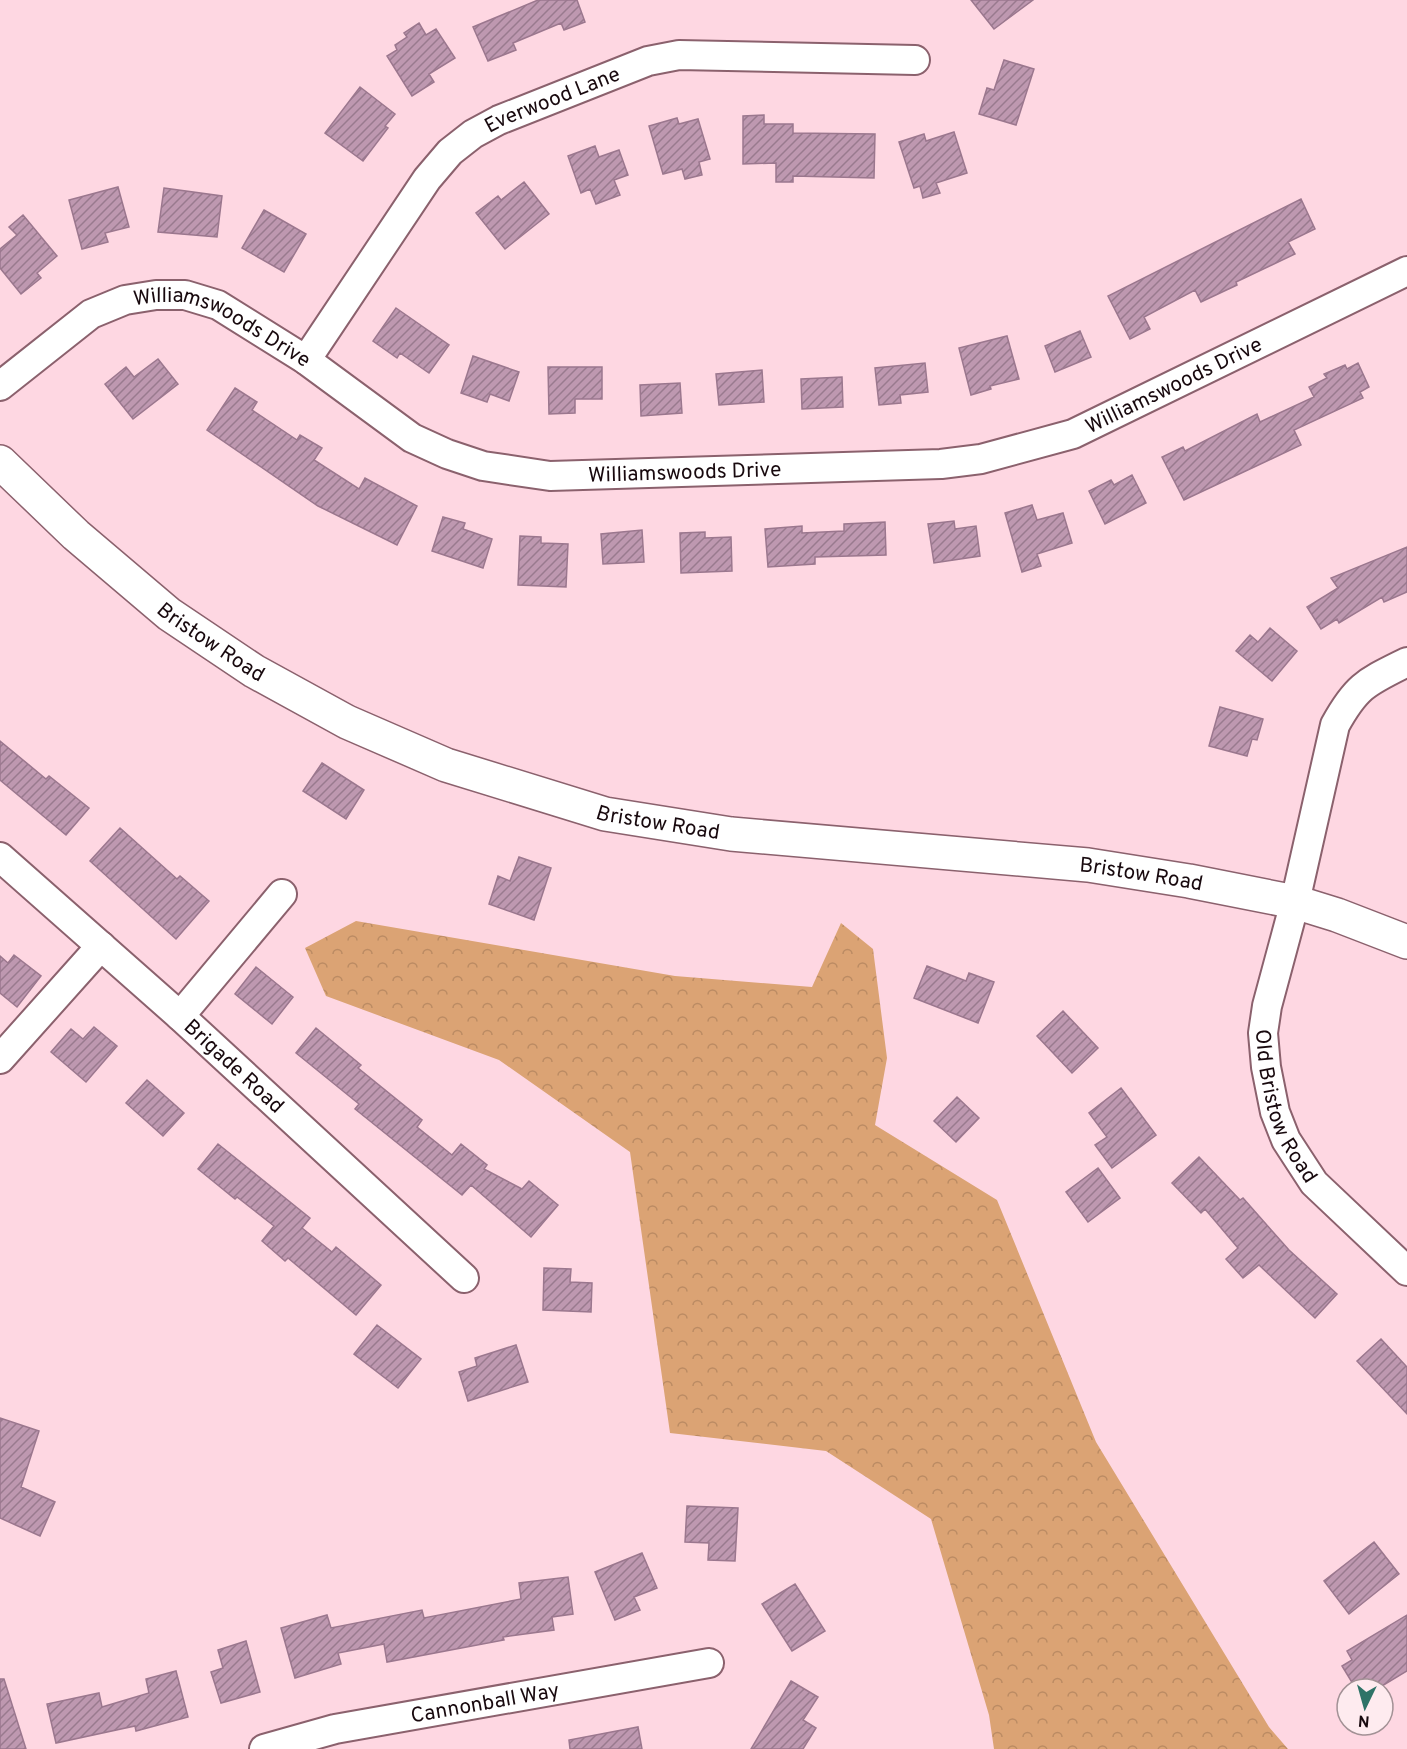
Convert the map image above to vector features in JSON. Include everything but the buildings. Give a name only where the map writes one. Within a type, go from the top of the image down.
[{"type":"main road","name":"Bristow Road","points":[[0,462],[76,535],[169,614],[254,671],[347,722],[446,765],[605,814],[731,834],[1088,865],[1189,881],[1295,902],[1337,915],[1407,942]]},
{"type":"street","name":"Everwood Lane","points":[[306,360],[427,179],[450,152],[473,134],[498,120],[648,61],[678,55],[915,60]]},
{"type":"street","name":"Williamswoods Drive","points":[[0,386],[91,314],[125,300],[156,295],[185,295],[218,305],[306,360],[412,438],[474,463],[550,476],[941,464],[981,459],[1072,434],[1407,271]]},
{"type":"street","name":"Old Bristow Road","points":[[1407,662],[1361,687],[1348,701],[1335,725],[1295,902],[1267,1006],[1263,1033],[1266,1067],[1275,1112],[1286,1140],[1314,1183],[1407,1271]]},
{"type":"street","name":"Brigade Road","points":[[0,856],[180,1016],[464,1278]]},
{"type":"street","points":[[180,1016],[282,894]]},
{"type":"street","points":[[0,1059],[100,946]]},
{"type":"street","name":"Cannonball Way","points":[[264,1749],[335,1729],[709,1663]]},
{"type":"green space","points":[[356,921],[675,976],[812,987],[841,923],[873,949],[887,1058],[875,1125],[997,1200],[1096,1442],[1269,1727],[1288,1749],[994,1749],[989,1715],[931,1519],[826,1451],[670,1433],[630,1152],[499,1060],[326,996],[305,948]]}]
